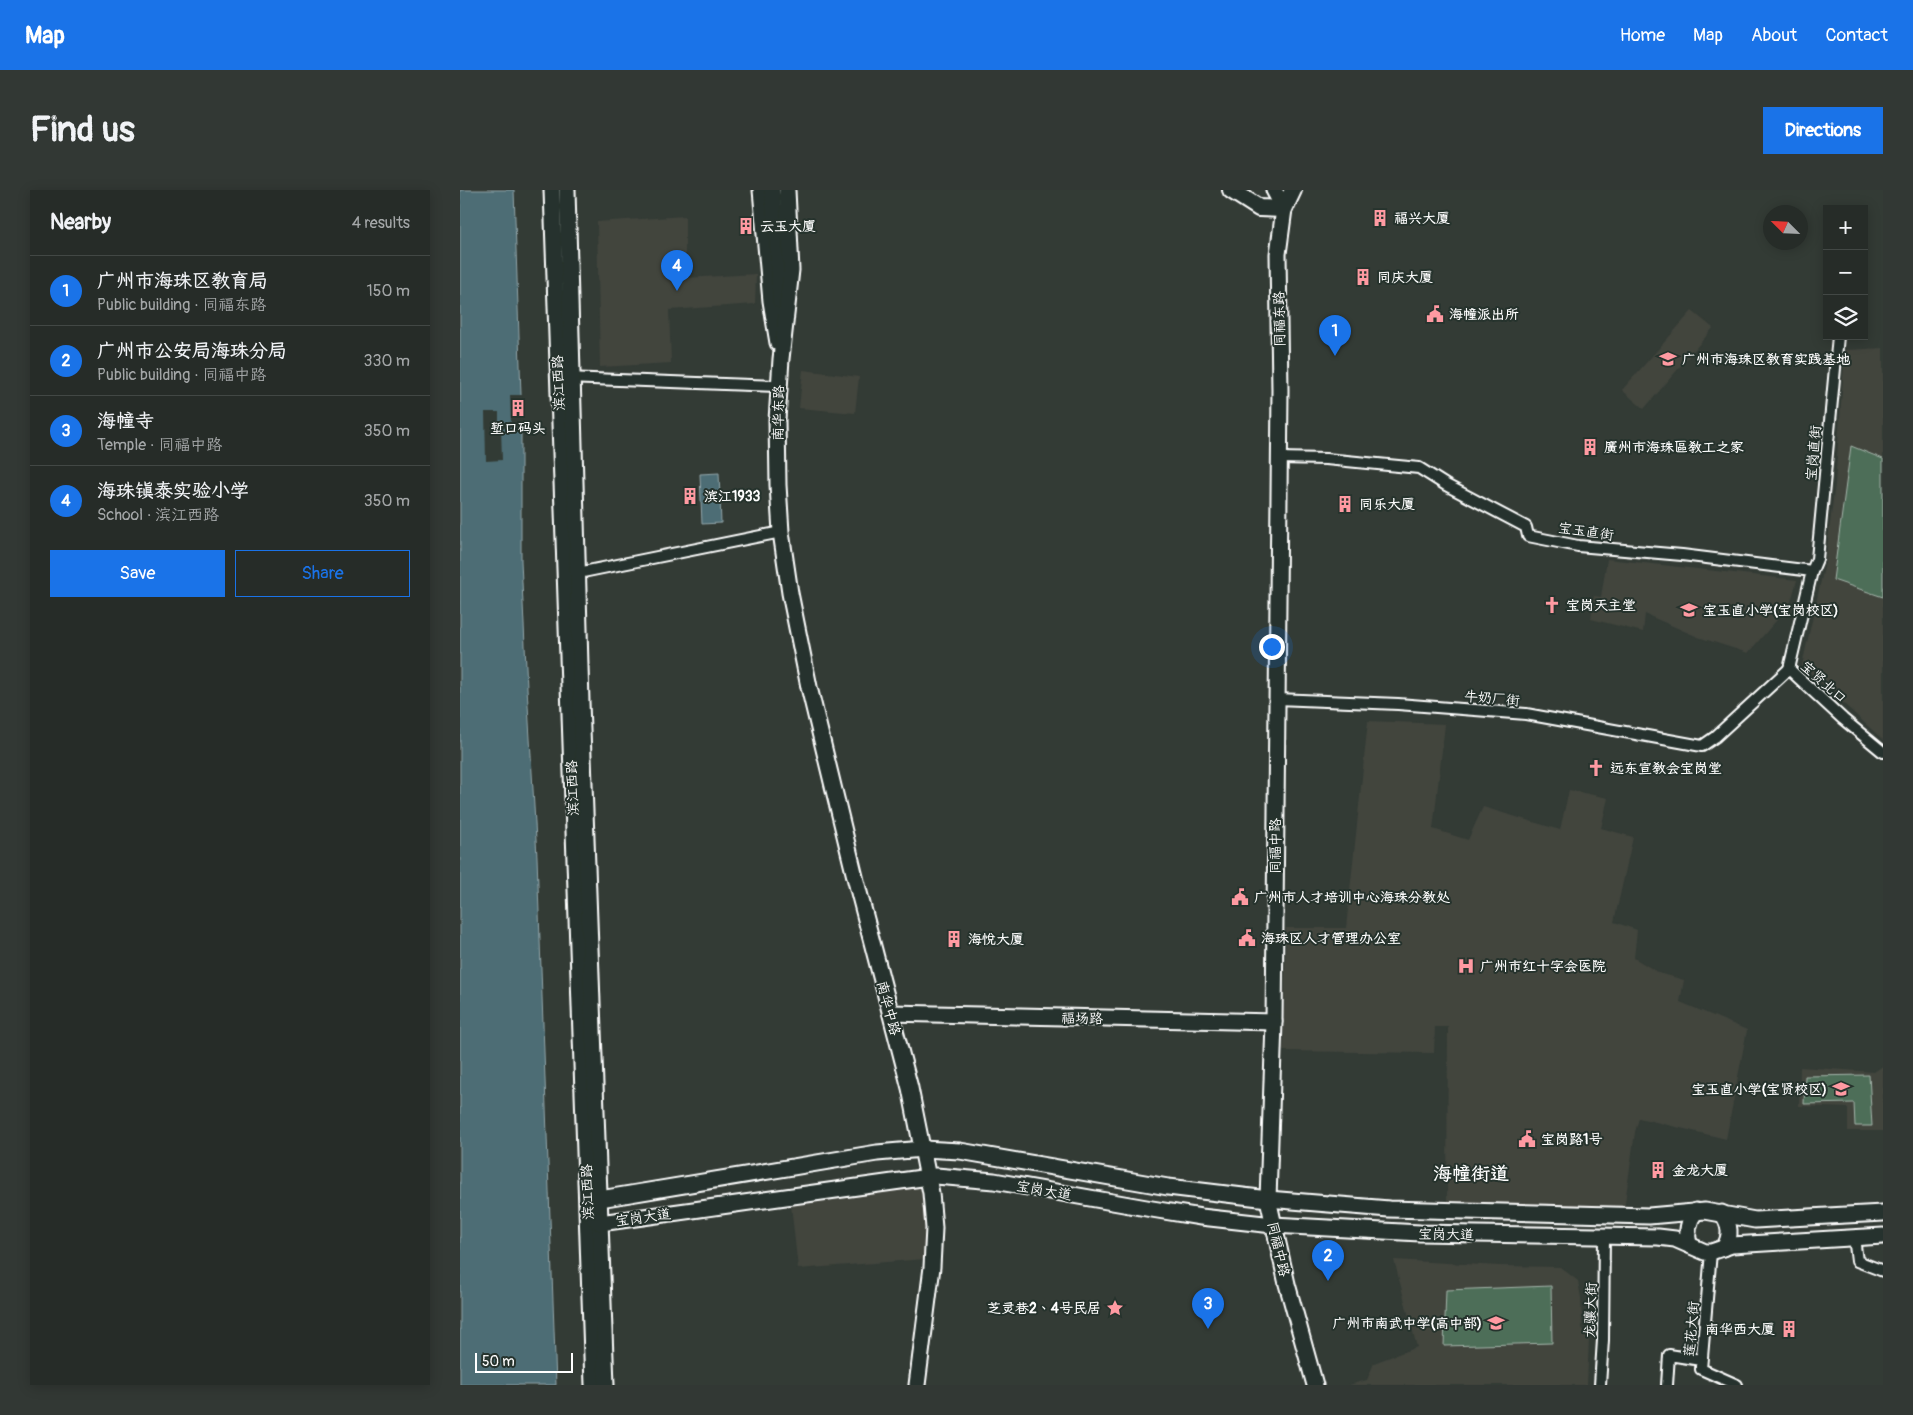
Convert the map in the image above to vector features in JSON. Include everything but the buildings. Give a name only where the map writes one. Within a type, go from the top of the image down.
[{"type":"main road","name":"滨江西路","points":[[552,190],[578,573],[606,1385]]},
{"type":"main road","name":"滨江西路","points":[[567,190],[565,378],[593,1385]]},
{"type":"main road","points":[[761,190],[771,301],[780,360]]},
{"type":"main road","points":[[772,190],[780,284],[780,360]]},
{"type":"main road","name":"南华东路","points":[[787,190],[791,270],[778,386],[778,485],[781,532],[798,636]]},
{"type":"main road","points":[[1231,190],[1260,208],[1284,209]]},
{"type":"main road","points":[[1274,190],[1284,209]]},
{"type":"main road","name":"同福东路","points":[[1279,454],[1278,254],[1284,209],[1293,190]]},
{"type":"main road","name":"同福中路","points":[[1279,454],[1274,1022],[1268,1199],[1315,1385]]},
{"type":"main road","name":"南华中路","points":[[798,636],[828,768],[910,1088],[929,1176],[934,1208],[932,1267],[917,1385]]},
{"type":"main road","name":"福场路","points":[[890,1012],[1274,1022]]},
{"type":"main road","name":"宝岗大道","points":[[1883,1213],[1755,1220],[1741,1219],[1715,1212],[1696,1211],[1664,1216],[1389,1209],[1268,1199],[1150,1184],[960,1151],[923,1148],[877,1153],[600,1199],[588,1213],[600,1223],[929,1176],[994,1181],[1160,1210],[1273,1224],[1420,1233],[1658,1237],[1675,1239],[1705,1252],[1741,1245],[1883,1236]]},
{"type":"main road","points":[[1689,1245],[1688,1227],[1696,1211]]},
{"type":"main road","points":[[1718,1250],[1728,1242],[1730,1230],[1722,1214]]},
{"type":"street","name":"宝岗直街","points":[[1812,571],[1817,559],[1838,340]]},
{"type":"street","points":[[565,378],[778,386]]},
{"type":"street","name":"宝玉直街","points":[[1279,454],[1419,468],[1446,485],[1526,526],[1528,536],[1578,546],[1682,555],[1812,571]]},
{"type":"street","points":[[578,573],[781,532]]},
{"type":"street","points":[[1789,669],[1812,571]]},
{"type":"street","name":"宝贤北口","points":[[1702,746],[1715,737],[1789,669],[1883,752]]},
{"type":"street","name":"牛奶厂街","points":[[1277,699],[1398,704],[1526,714],[1702,746]]},
{"type":"street","name":"龙骧大街","points":[[1600,1385],[1603,1340],[1604,1236]]},
{"type":"street","points":[[1854,1237],[1856,1261],[1883,1271]]},
{"type":"street","name":"莲花大街","points":[[1718,1250],[1701,1369],[1737,1385]]},
{"type":"street","points":[[1667,1385],[1668,1355],[1702,1360]]},
{"type":"shaded area","points":[[685,216],[685,278],[756,274],[755,304],[669,310],[671,363],[600,367],[597,222]]},
{"type":"shaded area","name":"广州市海珠区教育实践基地","points":[[1692,311],[1713,328],[1644,409],[1622,390]]},
{"type":"shaded area","points":[[1883,348],[1883,740],[1802,665],[1825,563],[1835,484],[1845,350]]},
{"type":"shaded area","points":[[803,370],[859,377],[855,413],[799,408]]},
{"type":"shaded area","name":"宝玉直小学(宝岗校区)","points":[[1607,559],[1797,580],[1790,605],[1748,653],[1698,637],[1645,614],[1643,632],[1591,619],[1594,596],[1601,597]]},
{"type":"shaded area","name":"广州市红十字会医院","points":[[1368,721],[1445,724],[1433,829],[1468,840],[1483,807],[1560,830],[1569,790],[1608,798],[1601,828],[1633,837],[1614,922],[1637,930],[1634,958],[1659,973],[1684,980],[1680,1002],[1747,1030],[1726,1139],[1639,1118],[1635,1132],[1624,1210],[1447,1201],[1448,1027],[1435,1027],[1434,1053],[1283,1051],[1286,928],[1346,928]]},
{"type":"shaded area","name":"宝玉直小学(宝贤校区)","points":[[1883,1066],[1883,1131],[1848,1131],[1848,1108],[1799,1106],[1800,1067],[1874,1072]]},
{"type":"shaded area","points":[[924,1184],[928,1232],[925,1259],[798,1269],[791,1205]]},
{"type":"shaded area","name":"广州市南武中学(高中部)","points":[[1394,1260],[1499,1266],[1560,1267],[1578,1281],[1581,1298],[1582,1328],[1589,1339],[1587,1385],[1349,1385],[1367,1380],[1374,1363],[1417,1347]]},
{"type":"green space","points":[[1851,446],[1883,459],[1883,597],[1833,580]]},
{"type":"green space","points":[[1869,1075],[1872,1126],[1855,1126],[1854,1103],[1804,1104],[1805,1076]]},
{"type":"green space","points":[[1551,1286],[1552,1343],[1444,1346],[1446,1290]]},
{"type":"water","points":[[460,190],[514,190],[521,395],[521,561],[537,857],[556,1385],[460,1385]]},
{"type":"water","points":[[719,473],[721,523],[702,524],[700,474]]},
{"type":"pier","points":[[510,395],[523,395],[523,427],[501,428],[502,460],[486,461],[485,412],[499,412],[499,422],[511,422]]},
{"type":"place","name":"福兴大厦","points":[[1380,218]]},
{"type":"place","name":"云玉大廈","points":[[746,226]]},
{"type":"place","name":"同庆大厦","points":[[1363,277]]},
{"type":"place","name":"海珠镇泰实验小学","points":[[677,291]]},
{"type":"place","name":"海幢派出所","points":[[1435,314]]},
{"type":"place","name":"广州市海珠区教育局","points":[[1335,356]]},
{"type":"place","name":"广州市海珠区教育实践基地","points":[[1668,359]]},
{"type":"place","name":"堑口码头","points":[[518,408]]},
{"type":"place","name":"廣州市海珠區教工之家","points":[[1590,447]]},
{"type":"place","name":"滨江1933","points":[[690,496]]},
{"type":"place","name":"同乐大厦","points":[[1345,504]]},
{"type":"place","name":"宝岗天主堂","points":[[1552,605]]},
{"type":"place","name":"宝玉直小学(宝岗校区)","points":[[1689,610]]},
{"type":"place","name":"远东宣教会宝岗堂","points":[[1596,768]]},
{"type":"place","name":"广州市人才培训中心海珠分教处","points":[[1240,897]]},
{"type":"place","name":"海珠区人才管理办公室","points":[[1247,938]]},
{"type":"place","name":"海悦大厦","points":[[954,939]]},
{"type":"place","name":"广州市红十字会医院","points":[[1466,966]]},
{"type":"place","name":"宝玉直小学(宝贤校区)","points":[[1841,1089]]},
{"type":"place","name":"宝岗路1号","points":[[1527,1139]]},
{"type":"place","name":"金龙大厦","points":[[1658,1170]]},
{"type":"place","name":"广州市公安局海珠分局","points":[[1328,1281]]},
{"type":"place","name":"芝灵巷2、4号民居","points":[[1115,1308]]},
{"type":"place","name":"广州市南武中学(高中部)","points":[[1496,1323]]},
{"type":"place","name":"海幢寺","points":[[1208,1329]]},
{"type":"place","name":"南华西大厦","points":[[1789,1329]]},
{"type":"district","name":"海幢街道","points":[[1471,1173]]}]
